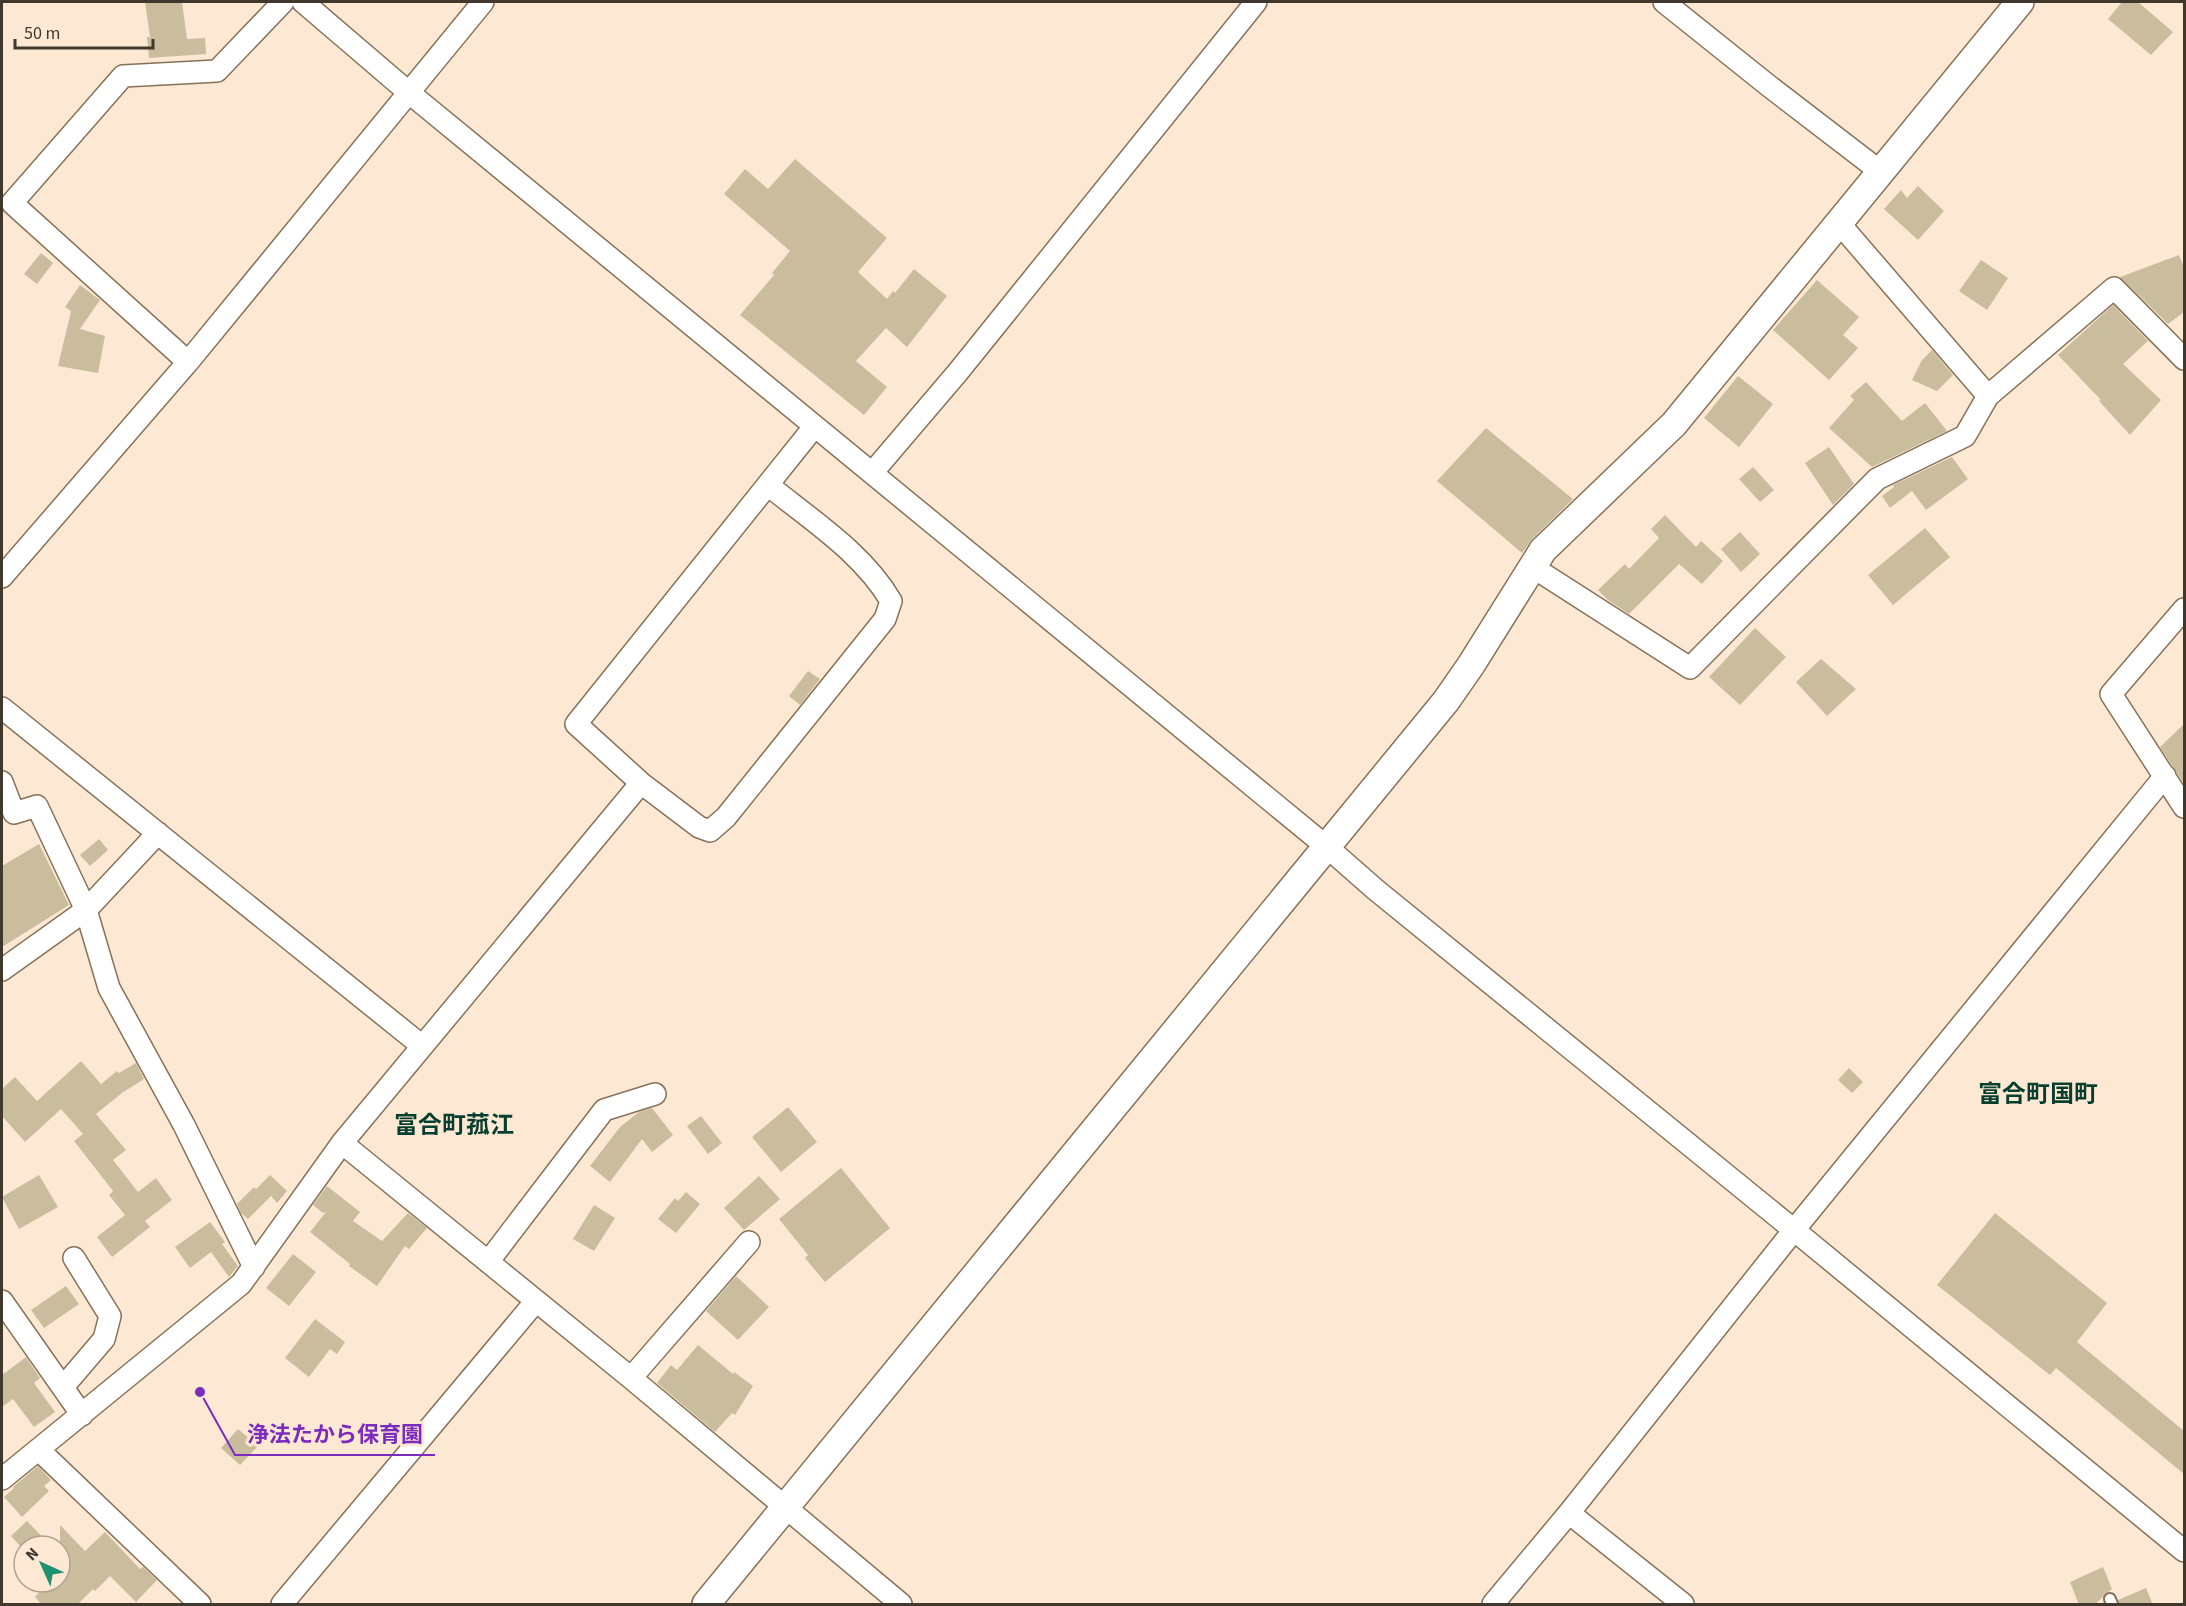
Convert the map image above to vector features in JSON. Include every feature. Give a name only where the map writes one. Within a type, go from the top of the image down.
[{"type":"street","points":[[188,362],[12,203],[123,76],[217,71],[283,2]]},
{"type":"street","points":[[303,2],[407,91],[613,258],[814,427],[2184,1551]]},
{"type":"street","points":[[2,577],[188,362],[407,91],[483,2]]},
{"type":"street","points":[[872,473],[958,372],[1257,2]]},
{"type":"street","points":[[1664,2],[1768,86],[1881,172]]},
{"type":"street","points":[[706,1605],[1446,701],[1543,550],[1674,423],[2020,2]]},
{"type":"street","points":[[1839,223],[1988,396]]},
{"type":"street","points":[[1531,566],[1690,668],[1877,479],[1965,436],[1988,396],[2114,288],[2184,359]]},
{"type":"street","points":[[768,485],[852,554],[880,582],[891,601],[885,620],[718,826],[710,831],[699,827],[641,783],[576,724],[814,427]]},
{"type":"street","points":[[2184,609],[2111,694],[2184,807]]},
{"type":"street","points":[[2,708],[421,1045]]},
{"type":"street","points":[[1493,1605],[1794,1230],[2165,776]]},
{"type":"street","points":[[2,782],[14,813],[37,806],[86,910],[109,988],[184,1125],[254,1267]]},
{"type":"street","points":[[2,1479],[241,1284],[342,1143],[421,1045],[641,783]]},
{"type":"street","points":[[2,970],[86,910],[158,833]]},
{"type":"street","points":[[488,1262],[604,1110],[655,1094]]},
{"type":"street","points":[[342,1143],[631,1378],[901,1605]]},
{"type":"street","points":[[631,1378],[749,1242]]},
{"type":"street","points":[[63,1387],[104,1339],[110,1316],[74,1258]]},
{"type":"street","points":[[2,1301],[82,1415]]},
{"type":"street","points":[[282,1605],[536,1301]]},
{"type":"street","points":[[39,1450],[200,1605]]},
{"type":"street","points":[[1569,1513],[1683,1605]]},
{"type":"building","points":[[145,2],[182,2],[187,39],[205,38],[206,54],[149,58],[147,37],[150,37]]},
{"type":"building","points":[[2122,2],[2138,2],[2173,32],[2151,55],[2108,19]]},
{"type":"building","points":[[795,159],[887,238],[858,272],[887,299],[893,291],[895,293],[914,269],[947,296],[907,347],[886,328],[856,361],[887,387],[864,415],[740,315],[774,275],[772,273],[790,251],[724,194],[745,169],[768,189]]},
{"type":"building","points":[[1918,186],[1944,211],[1918,240],[1884,209],[1901,190],[1907,198]]},
{"type":"building","points":[[41,253],[53,263],[37,284],[24,274]]},
{"type":"building","points":[[2179,255],[2184,267],[2184,312],[2168,324],[2120,277]]},
{"type":"building","points":[[1981,260],[2008,278],[1987,310],[1959,291]]},
{"type":"building","points":[[1817,280],[1859,317],[1843,335],[1858,348],[1829,380],[1773,330]]},
{"type":"building","points":[[80,285],[100,300],[80,329],[105,336],[98,373],[58,366],[71,311],[65,307]]},
{"type":"building","points":[[2113,305],[2148,341],[2123,364],[2161,400],[2130,435],[2099,401],[2101,400],[2058,355]]},
{"type":"building","points":[[1932,350],[1953,375],[1937,391],[1912,380],[1922,360]]},
{"type":"building","points":[[1738,376],[1773,404],[1739,447],[1704,418]]},
{"type":"building","points":[[1866,382],[1902,421],[1925,403],[1947,431],[1872,467],[1829,428],[1854,400],[1850,396]]},
{"type":"building","points":[[1486,428],[1573,499],[1532,539],[1522,553],[1437,481]]},
{"type":"building","points":[[1829,447],[1854,484],[1833,505],[1805,463]]},
{"type":"building","points":[[1952,457],[1968,479],[1926,510],[1912,491],[1890,508],[1882,496],[1894,487],[1893,485]]},
{"type":"building","points":[[1753,467],[1774,490],[1760,502],[1739,479]]},
{"type":"building","points":[[1665,515],[1696,547],[1701,541],[1723,561],[1702,584],[1679,564],[1629,614],[1598,590],[1625,564],[1629,569],[1659,538],[1651,529]]},
{"type":"building","points":[[1925,528],[1950,557],[1893,605],[1868,575]]},
{"type":"building","points":[[1740,532],[1760,554],[1741,572],[1721,549]]},
{"type":"building","points":[[1755,628],[1786,657],[1740,705],[1709,677]]},
{"type":"building","points":[[1821,659],[1856,689],[1827,716],[1796,682]]},
{"type":"building","points":[[808,671],[820,679],[800,705],[789,696]]},
{"type":"building","points":[[2184,724],[2184,784],[2160,747]]},
{"type":"building","points":[[99,839],[108,850],[90,866],[80,855]]},
{"type":"building","points":[[39,844],[69,905],[2,947],[2,866]]},
{"type":"building","points":[[81,1061],[101,1084],[117,1071],[119,1073],[136,1063],[144,1079],[96,1114],[126,1150],[113,1160],[138,1192],[156,1178],[172,1200],[145,1221],[150,1227],[112,1257],[97,1237],[125,1215],[109,1195],[113,1191],[74,1141],[83,1134],[61,1109],[25,1142],[2,1116],[2,1089],[15,1077],[37,1101]]},
{"type":"building","points":[[1849,1068],[1863,1082],[1852,1093],[1838,1080]]},
{"type":"building","points":[[788,1107],[817,1142],[781,1172],[752,1137]]},
{"type":"building","points":[[652,1108],[673,1135],[652,1152],[642,1139],[610,1182],[590,1166],[620,1127],[639,1112]]},
{"type":"building","points":[[701,1116],[722,1143],[708,1154],[687,1126]]},
{"type":"building","points":[[841,1168],[890,1228],[825,1282],[805,1258],[808,1255],[779,1219]]},
{"type":"building","points":[[39,1175],[58,1207],[19,1229],[2,1197]]},
{"type":"building","points":[[270,1175],[287,1191],[277,1203],[271,1196],[248,1219],[241,1213],[237,1204]]},
{"type":"building","points":[[759,1176],[780,1199],[744,1230],[724,1208]]},
{"type":"building","points":[[327,1186],[360,1212],[353,1221],[382,1241],[408,1213],[427,1228],[409,1249],[405,1246],[377,1286],[349,1266],[350,1264],[310,1232],[326,1212],[323,1213],[313,1205]]},
{"type":"building","points":[[686,1192],[700,1204],[676,1233],[658,1219],[675,1198],[678,1201]]},
{"type":"building","points":[[594,1205],[615,1218],[594,1251],[573,1239]]},
{"type":"building","points":[[1995,1213],[2107,1303],[2077,1342],[2184,1431],[2184,1474],[2056,1368],[2050,1375],[1937,1285]]},
{"type":"building","points":[[210,1222],[225,1242],[222,1244],[238,1266],[229,1277],[211,1252],[190,1268],[175,1247]]},
{"type":"building","points":[[293,1254],[316,1272],[289,1306],[266,1288]]},
{"type":"building","points":[[736,1276],[769,1307],[738,1340],[706,1311]]},
{"type":"building","points":[[66,1286],[79,1304],[44,1328],[31,1310]]},
{"type":"building","points":[[315,1319],[345,1342],[337,1354],[330,1349],[309,1377],[285,1358]]},
{"type":"building","points":[[698,1345],[733,1374],[734,1372],[753,1386],[735,1415],[732,1413],[715,1432],[657,1383],[671,1365],[677,1370]]},
{"type":"building","points":[[26,1357],[40,1378],[34,1383],[55,1412],[34,1427],[13,1399],[2,1407],[2,1375]]},
{"type":"building","points":[[238,1429],[258,1446],[240,1465],[221,1448]]},
{"type":"building","points":[[38,1466],[51,1480],[44,1486],[49,1491],[22,1517],[4,1497]]},
{"type":"building","points":[[27,1521],[39,1534],[13,1534]]},
{"type":"building","points":[[60,1525],[69,1534],[60,1534]]},
{"type":"building","points":[[105,1532],[140,1569],[143,1567],[157,1580],[136,1602],[110,1576],[77,1605],[42,1605],[35,1597],[38,1594],[72,1594],[72,1537],[85,1551]]},
{"type":"building","points":[[2103,1567],[2112,1589],[2094,1605],[2079,1605],[2070,1582]]},
{"type":"building","points":[[2146,1588],[2153,1605],[2119,1605],[2118,1600]]},
{"type":"place","name":"浄法たから保育園","points":[[200,1392]]},
{"type":"district","name":"富合町国町","points":[[2038,1094]]},
{"type":"district","name":"富合町菰江","points":[[454,1125]]}]
